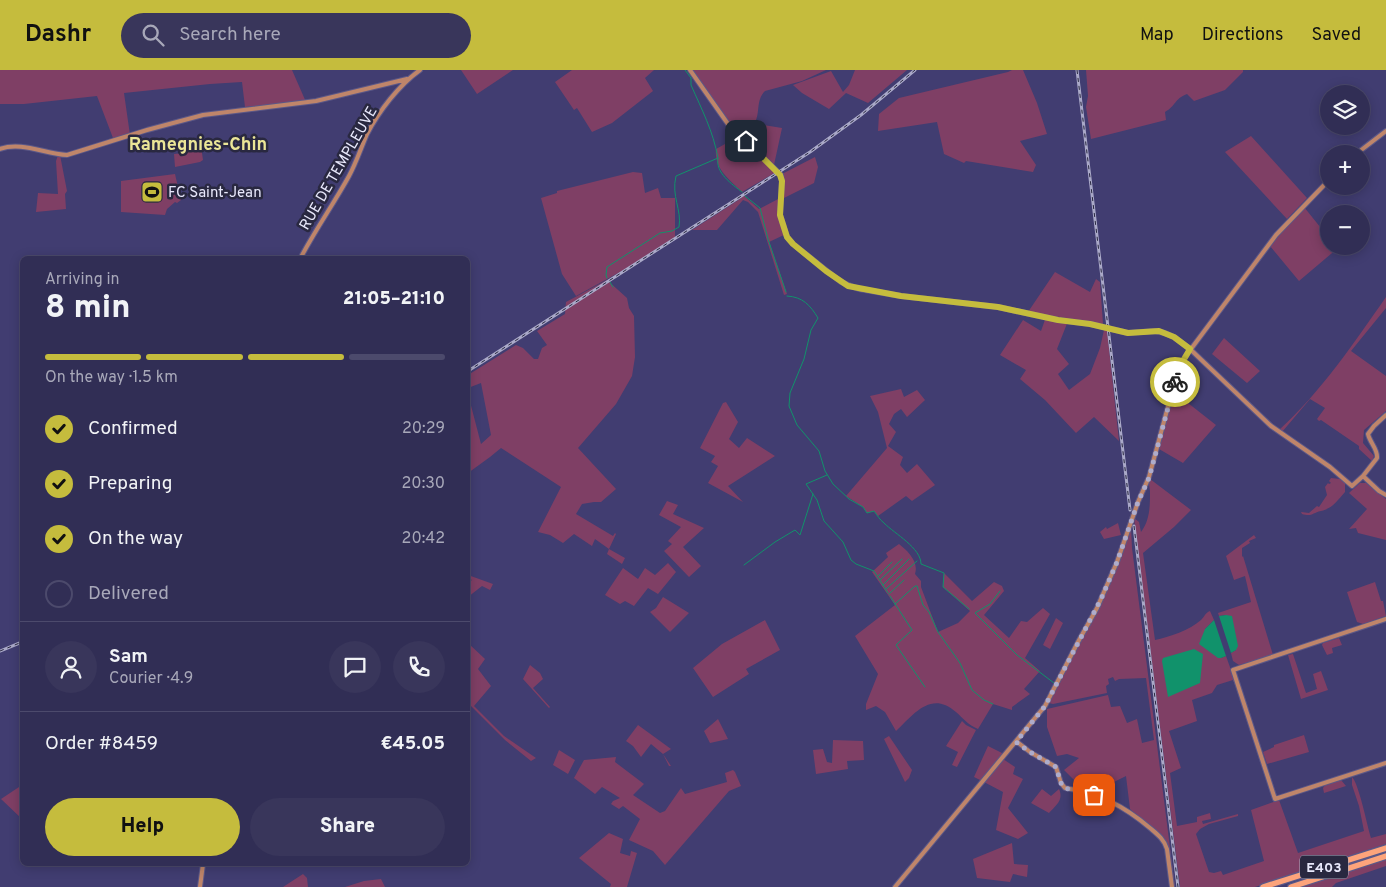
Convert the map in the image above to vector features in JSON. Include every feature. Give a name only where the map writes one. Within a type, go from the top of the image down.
[{"type":"highway","name":"E403","points":[[1263,887],[1386,848]]},
{"type":"highway","name":"E403","points":[[1291,887],[1386,856]]},
{"type":"street","name":"RUE DE TEMPLEUVE","points":[[302,256],[319,223],[350,175],[370,128],[407,79],[420,70]]},
{"type":"street","points":[[690,70],[728,124],[780,175],[782,181],[780,215],[788,239],[826,271],[848,286],[901,296],[998,307],[1128,333],[1159,331],[1174,337],[1190,349],[1271,426],[1330,467],[1352,486],[1375,463],[1378,455],[1369,438],[1370,430],[1386,415]]},
{"type":"street","points":[[0,149],[9,146],[19,146],[67,156],[203,114],[316,100],[407,79]]},
{"type":"street","points":[[1368,145],[1386,131]]},
{"type":"street","points":[[894,887],[1045,706],[1097,608],[1113,570],[1149,478],[1176,376],[1190,349],[1276,235],[1320,189]]},
{"type":"street","points":[[1363,476],[1386,495]]},
{"type":"street","points":[[1386,619],[1233,670],[1275,799],[1386,763]]},
{"type":"street","points":[[1016,742],[1056,767],[1061,783],[1065,788],[1115,802],[1130,811],[1163,839],[1167,849],[1172,887]]},
{"type":"street","points":[[200,887],[203,866]]},
{"type":"shaded area","points":[[0,70],[292,70],[306,102],[245,107],[242,82],[124,93],[130,135],[113,138],[97,96],[24,104],[0,104]]},
{"type":"shaded area","points":[[461,70],[513,70],[477,94]]},
{"type":"shaded area","points":[[572,70],[654,70],[645,78],[653,91],[612,123],[592,132],[577,108],[574,110],[555,82]]},
{"type":"shaded area","points":[[692,70],[826,70],[802,81],[765,91],[759,102],[757,118],[754,124],[743,132],[732,125]]},
{"type":"shaded area","points":[[855,70],[907,70],[868,103],[846,93],[829,109],[802,93],[793,85],[831,71],[843,92],[849,85]]},
{"type":"shaded area","points":[[1012,70],[1023,70],[1037,103],[1047,134],[1020,141],[1036,165],[1033,172],[966,161],[964,163],[944,154],[937,122],[878,131],[879,114],[899,98]]},
{"type":"shaded area","points":[[1086,70],[1243,70],[1243,72],[1225,90],[1194,101],[1187,94],[1183,96],[1165,112],[1166,120],[1091,139],[1086,107],[1088,96]]},
{"type":"shaded area","points":[[757,124],[782,128],[774,165],[743,133],[749,135]]},
{"type":"shaded area","points":[[1251,136],[1307,198],[1287,219],[1225,152]]},
{"type":"shaded area","points":[[746,141],[778,171],[742,192],[723,173],[717,162],[716,149],[725,144],[736,151]]},
{"type":"shaded area","points":[[201,146],[203,160],[175,167],[174,154],[185,153]]},
{"type":"shaded area","points":[[58,155],[60,155],[67,191],[65,194],[66,209],[36,212],[38,193],[58,194],[56,161]]},
{"type":"shaded area","points":[[815,157],[818,167],[814,183],[780,200],[786,234],[769,242],[787,294],[784,295],[758,212],[748,202],[743,200],[717,230],[692,230],[740,199],[743,195],[759,209],[780,198],[782,174]]},
{"type":"shaded area","points":[[633,172],[642,173],[645,193],[658,188],[661,198],[675,198],[675,237],[631,266],[576,296],[562,274],[541,198],[557,193],[557,191]]},
{"type":"shaded area","points":[[175,174],[181,200],[177,203],[175,202],[167,209],[165,215],[121,212],[121,181]]},
{"type":"shaded area","points":[[1304,207],[1320,227],[1320,255],[1330,255],[1299,281],[1270,246]]},
{"type":"shaded area","points":[[1055,272],[1090,292],[1096,279],[1100,282],[1103,324],[1028,312]]},
{"type":"shaded area","points":[[607,280],[627,298],[629,308],[634,316],[635,357],[632,376],[616,404],[578,448],[616,489],[601,502],[582,504],[576,514],[613,536],[616,534],[609,549],[595,539],[592,546],[574,534],[563,543],[550,535],[538,532],[561,487],[501,448],[470,472],[470,402],[481,444],[491,435],[481,383],[470,387],[470,374],[516,345],[523,348],[534,359],[538,359],[542,348],[547,345],[537,331],[565,314],[566,302]]},
{"type":"shaded area","points":[[1386,297],[1386,308],[1351,351],[1386,376],[1386,411],[1364,430],[1363,443],[1374,456],[1372,461],[1359,449],[1359,446],[1317,419],[1325,408],[1310,399],[1282,432],[1279,430],[1323,383]]},
{"type":"shaded area","points":[[1046,317],[1068,321],[1057,349],[1069,364],[1058,374],[1069,390],[1090,374],[1100,348],[1104,330],[1107,330],[1119,441],[1094,417],[1076,433],[1045,400],[1020,379],[1026,370],[1000,355],[1023,320],[1041,331]]},
{"type":"shaded area","points":[[1224,338],[1260,371],[1247,383],[1212,354]]},
{"type":"shaded area","points":[[901,389],[904,397],[917,390],[925,400],[907,417],[901,409],[894,414],[889,424],[896,432],[888,446],[903,457],[900,465],[907,473],[917,464],[935,485],[912,501],[906,496],[878,516],[874,511],[867,513],[863,507],[846,496],[887,448],[878,412],[870,396]]},
{"type":"shaded area","points":[[1174,392],[1216,425],[1183,463],[1159,449]]},
{"type":"shaded area","points":[[726,402],[738,422],[729,439],[739,448],[747,438],[775,456],[728,486],[743,502],[708,483],[718,466],[711,462],[715,456],[700,448],[723,403]]},
{"type":"shaded area","points":[[1331,478],[1340,479],[1345,483],[1345,492],[1329,508],[1310,515],[1302,514],[1301,512],[1309,513],[1317,506],[1319,507],[1327,495],[1325,487],[1328,483],[1331,483],[1329,481]]},
{"type":"shaded area","points":[[1150,479],[1191,510],[1143,553],[1155,640],[1191,627],[1210,611],[1214,620],[1205,629],[1221,658],[1226,656],[1242,701],[1233,680],[1217,685],[1212,693],[1192,700],[1197,721],[1169,731],[1181,768],[1170,773],[1177,826],[1197,822],[1197,817],[1210,813],[1211,819],[1202,821],[1203,824],[1238,814],[1238,816],[1209,824],[1200,829],[1196,834],[1209,872],[1221,871],[1223,875],[1264,861],[1251,810],[1279,800],[1298,853],[1364,831],[1352,785],[1352,777],[1360,796],[1371,838],[1386,834],[1386,844],[1255,887],[1180,887],[1134,518],[1139,522],[1141,532],[1149,513]]},
{"type":"shaded area","points":[[1360,483],[1366,483],[1386,499],[1386,540],[1358,533],[1356,528],[1349,529],[1367,509],[1349,493]]},
{"type":"shaded area","points":[[667,501],[678,505],[673,514],[704,528],[683,547],[701,566],[689,577],[664,551],[672,544],[668,541],[681,527],[659,515]]},
{"type":"shaded area","points":[[1118,523],[1121,535],[1104,539],[1100,532],[1106,527],[1107,529]]},
{"type":"shaded area","points":[[1131,527],[1132,548],[1175,887],[1172,887],[1166,841],[1130,809],[1126,776],[1114,782],[1107,774],[1102,778],[1107,785],[1094,793],[1083,789],[1064,770],[1079,758],[1067,754],[1057,756],[1047,727],[1047,709],[1108,695],[1111,707],[1120,706],[1127,723],[1137,719],[1142,743],[1154,740],[1146,678],[1119,679],[1115,681],[1113,677],[1108,679],[1107,693],[1053,704],[1049,703],[1084,633]]},
{"type":"shaded area","points":[[1254,535],[1256,538],[1249,541],[1250,543],[1242,548],[1242,557],[1273,655],[1239,665],[1233,661],[1231,653],[1236,650],[1226,615],[1219,616],[1218,613],[1251,602],[1245,576],[1234,580],[1226,556]]},
{"type":"shaded area","points":[[899,544],[909,553],[914,561],[915,574],[921,581],[921,587],[938,632],[958,623],[970,611],[943,587],[944,573],[972,601],[994,582],[1002,586],[1004,591],[984,615],[1009,638],[1021,621],[1027,622],[1043,608],[1050,614],[1025,658],[1040,671],[1024,689],[1030,694],[1012,707],[1012,710],[993,704],[978,729],[947,706],[939,703],[923,707],[896,731],[885,712],[876,706],[866,710],[866,704],[878,674],[855,636],[895,605],[872,572],[888,557],[886,553]]},
{"type":"shaded area","points":[[609,549],[625,558],[622,564],[607,554]]},
{"type":"shaded area","points":[[668,563],[676,572],[658,594],[648,588],[634,606],[625,601],[620,604],[605,595],[623,568],[638,579],[645,568],[655,575]]},
{"type":"shaded area","points":[[470,576],[493,584],[490,590],[482,586],[470,595],[470,582],[472,580]]},
{"type":"shaded area","points":[[1375,582],[1381,601],[1383,601],[1386,616],[1363,624],[1357,622],[1347,592]]},
{"type":"shaded area","points":[[663,597],[689,613],[670,632],[650,612],[656,608]]},
{"type":"shaded area","points":[[1219,616],[1232,616],[1238,646],[1231,653]]},
{"type":"shaded area","points":[[1056,618],[1063,623],[1050,649],[1043,645]]},
{"type":"shaded area","points":[[765,620],[780,650],[746,669],[749,674],[713,697],[693,668],[722,644]]},
{"type":"shaded area","points":[[1214,620],[1226,656],[1221,658],[1218,658],[1199,644],[1205,629]]},
{"type":"shaded area","points":[[1339,638],[1342,645],[1332,648],[1333,653],[1327,655],[1322,645],[1323,643]]},
{"type":"shaded area","points":[[470,645],[485,659],[478,669],[491,686],[474,706],[504,736],[536,758],[531,761],[505,740],[470,705]]},
{"type":"shaded area","points":[[1194,649],[1203,654],[1200,683],[1168,697],[1163,658]]},
{"type":"shaded area","points":[[1293,654],[1306,693],[1317,689],[1313,674],[1321,671],[1328,690],[1301,699],[1288,655]]},
{"type":"shaded area","points":[[530,665],[540,673],[543,679],[533,688],[549,708],[523,679]]},
{"type":"shaded area","points":[[718,719],[728,739],[710,743],[704,731]]},
{"type":"shaded area","points":[[962,721],[976,730],[957,767],[952,765],[958,752],[946,746]]},
{"type":"shaded area","points":[[638,725],[671,749],[663,754],[651,744],[641,757],[633,746],[626,741]]},
{"type":"shaded area","points":[[1304,735],[1309,752],[1267,764],[1263,752],[1274,747],[1274,745]]},
{"type":"shaded area","points":[[889,736],[912,770],[905,782],[884,739]]},
{"type":"shaded area","points":[[833,740],[863,741],[864,760],[847,761],[848,769],[816,774],[813,750],[823,749],[827,762],[832,763]]},
{"type":"shaded area","points":[[988,746],[1004,754],[982,781],[974,777]]},
{"type":"shaded area","points":[[559,750],[575,760],[568,774],[553,765]]},
{"type":"shaded area","points":[[616,757],[615,762],[644,784],[633,795],[660,813],[665,811],[681,788],[685,794],[727,782],[725,773],[733,770],[741,786],[729,791],[665,865],[653,851],[629,840],[640,819],[623,806],[619,809],[611,804],[620,798],[602,787],[595,794],[574,778],[584,760]]},
{"type":"shaded area","points":[[1003,759],[1015,767],[1013,774],[1023,779],[1008,808],[1028,833],[1018,839],[996,830],[1003,792],[984,782]]},
{"type":"shaded area","points":[[1341,780],[1346,786],[1324,793],[1323,788],[1325,785]]},
{"type":"shaded area","points":[[20,786],[20,817],[1,799]]},
{"type":"shaded area","points":[[1042,789],[1051,796],[1059,789],[1060,799],[1049,813],[1031,803]]},
{"type":"shaded area","points":[[609,833],[623,839],[620,853],[630,856],[631,851],[637,853],[627,887],[610,887],[611,884],[579,858]]},
{"type":"shaded area","points":[[1012,843],[1014,864],[1028,865],[1027,877],[1013,874],[1010,882],[977,878],[973,859]]},
{"type":"shaded area","points":[[1386,859],[1386,866],[1336,883],[1332,887],[1297,887]]},
{"type":"shaded area","points":[[303,874],[307,878],[308,887],[283,887]]},
{"type":"shaded area","points":[[381,879],[385,887],[345,887],[364,881]]},
{"type":"waterway","points":[[607,278],[607,267],[660,233],[672,231],[679,227],[680,221],[675,190],[676,176],[718,158],[710,130],[691,85],[691,78],[685,70]]},
{"type":"waterway","points":[[718,158],[719,169],[729,182],[742,192]]},
{"type":"waterway","points":[[745,196],[760,208],[768,239],[786,292]]},
{"type":"waterway","points":[[610,282],[613,287]]},
{"type":"waterway","points":[[787,296],[805,302],[818,318],[811,330],[804,359],[790,393],[789,406],[797,425],[819,451],[825,471],[833,484],[849,499],[863,507],[867,513],[874,511],[883,522],[917,552],[921,564],[944,573],[943,587],[969,609]]},
{"type":"waterway","points":[[827,475],[806,484],[817,500],[824,521],[843,542],[851,560],[874,571],[888,593]]},
{"type":"waterway","points":[[744,565],[795,530],[800,535],[813,494]]},
{"type":"waterway","points":[[880,580],[902,559]]},
{"type":"waterway","points":[[883,585],[909,559]]},
{"type":"waterway","points":[[886,589],[917,561]]},
{"type":"waterway","points":[[877,577],[892,562]]},
{"type":"waterway","points":[[889,594],[904,580]]},
{"type":"waterway","points":[[895,604],[917,586],[923,605],[929,612],[938,632],[960,663],[972,690],[984,700],[993,704]]},
{"type":"waterway","points":[[1000,591],[990,604],[975,613],[1017,655],[1054,683]]},
{"type":"waterway","points":[[890,596],[912,630],[896,645],[925,687]]},
{"type":"railway","points":[[470,370],[810,152],[861,115],[915,70]]},
{"type":"railway","points":[[1077,70],[1130,510]]},
{"type":"railway","points":[[1134,526],[1178,887]]},
{"type":"railway","points":[[0,651],[20,643]]},
{"type":"way so far","points":[[1094,795],[1065,788],[1061,783],[1056,767],[1016,742],[1045,706],[1101,599],[1149,478],[1175,382]]},
{"type":"place","name":"FC Saint-Jean","points":[[152,192]]},
{"type":"district","name":"Ramegnies-Chin","points":[[198,144]]},
{"type":"route","points":[[746,141],[780,175],[782,181],[780,215],[788,239],[841,282],[858,289],[998,307],[1128,333],[1164,332],[1190,349],[1180,366],[1175,382]]}]
